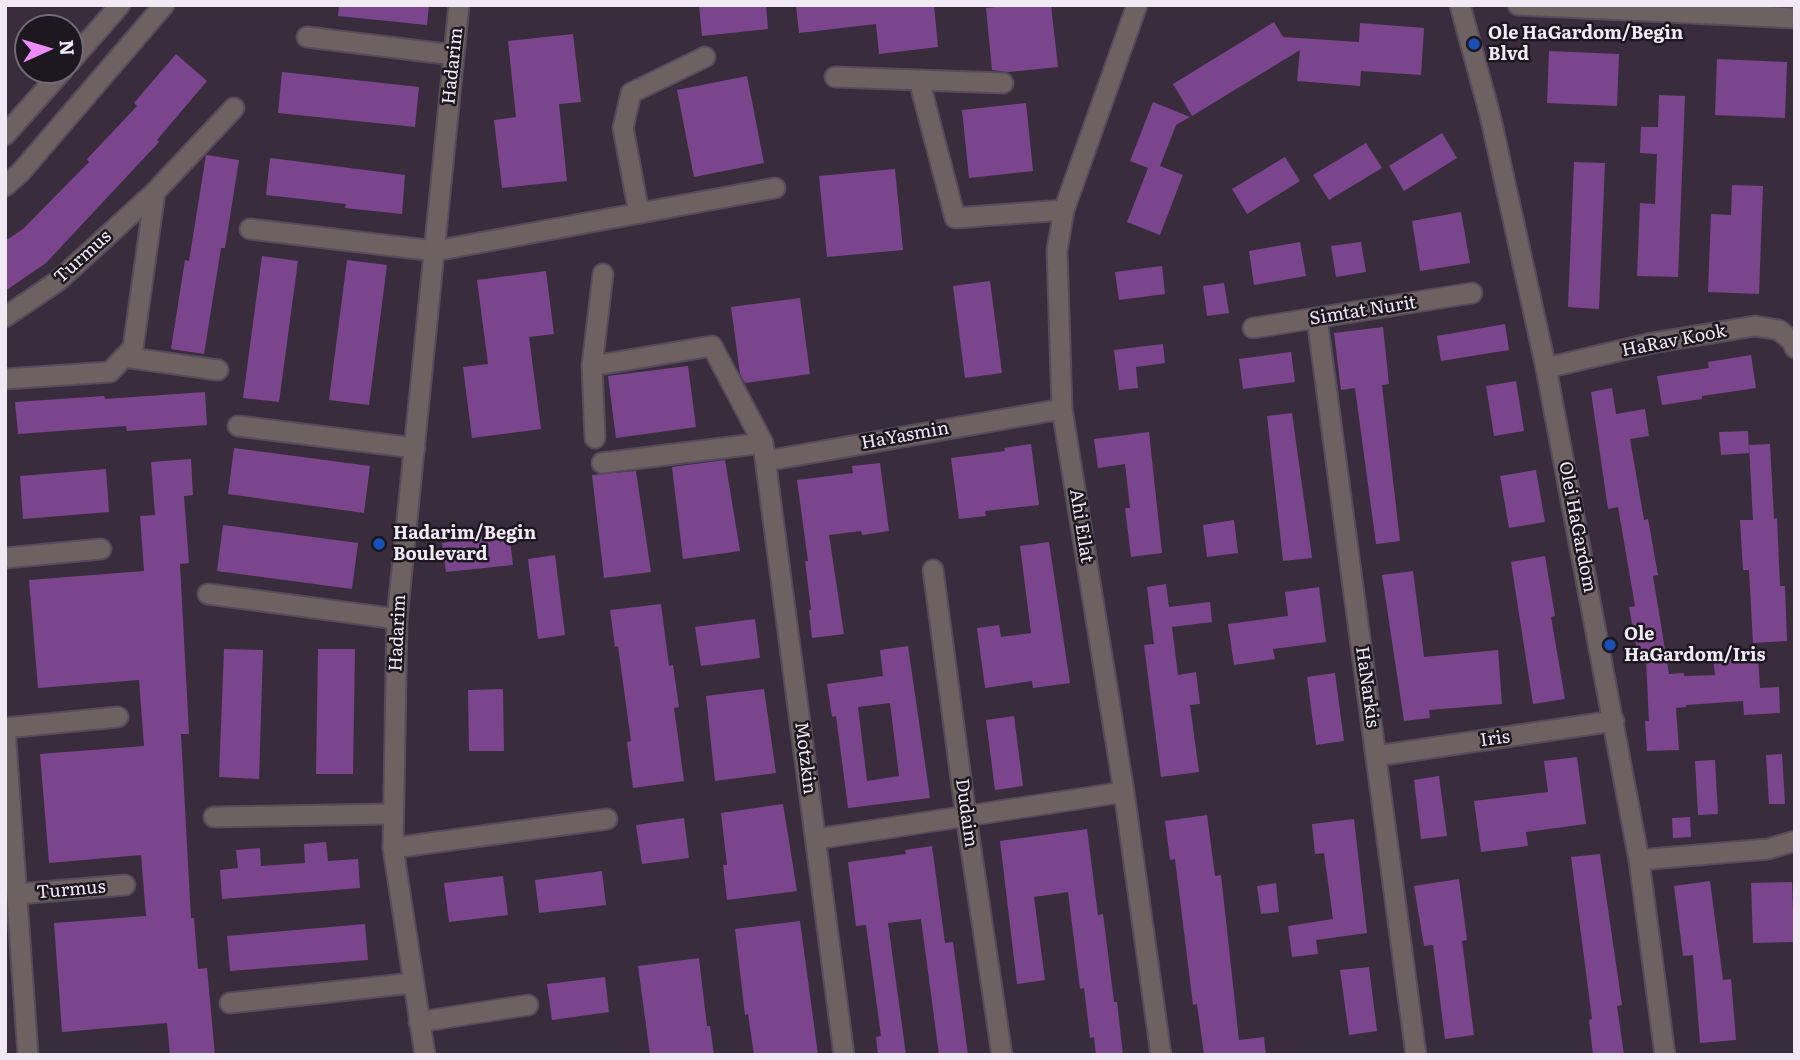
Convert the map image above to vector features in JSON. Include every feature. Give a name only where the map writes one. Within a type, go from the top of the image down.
[{"type":"street","points":[[84,46],[120,5]]},
{"type":"street","points":[[5,186],[20,173],[164,5]]},
{"type":"street","name":"Hadarim","points":[[425,1055],[393,848],[397,619],[459,5]]},
{"type":"street","name":"Ahi Eilat","points":[[1137,5],[1064,210],[1057,250],[1062,409],[1124,792],[1161,1055]]},
{"type":"street","name":"Olei HaGardom","points":[[1460,5],[1490,115],[1546,368],[1639,860],[1665,1055]]},
{"type":"street","points":[[1518,5],[1795,18]]},
{"type":"street","points":[[307,37],[454,55]]},
{"type":"street","points":[[639,213],[623,128],[631,93],[705,57]]},
{"type":"street","points":[[835,77],[1003,83]]},
{"type":"street","points":[[919,80],[955,218],[1064,210]]},
{"type":"street","points":[[5,135],[51,84]]},
{"type":"street","name":"Turmus","points":[[5,317],[58,281],[155,192],[233,108]]},
{"type":"street","points":[[250,229],[435,251],[775,188]]},
{"type":"street","points":[[5,379],[110,372],[133,348],[155,192]]},
{"type":"street","points":[[595,438],[592,366],[603,274]]},
{"type":"street","name":"Simtat Nurit","points":[[1253,328],[1472,293]]},
{"type":"street","name":"HaNarkis","points":[[1317,319],[1416,1055]]},
{"type":"street","name":"HaRav Kook","points":[[1546,368],[1652,343],[1755,326],[1779,330],[1792,341],[1795,348]]},
{"type":"street","points":[[592,366],[712,346],[765,452]]},
{"type":"street","points":[[124,357],[218,370]]},
{"type":"street","name":"HaYasmin","points":[[602,463],[765,452],[1062,409]]},
{"type":"street","points":[[238,426],[415,448]]},
{"type":"street","name":"Motzkin","points":[[765,452],[844,1055]]},
{"type":"street","points":[[5,558],[101,549]]},
{"type":"street","name":"Dudaim","points":[[933,570],[1002,1055]]},
{"type":"street","points":[[208,594],[397,619]]},
{"type":"street","name":"Turmus","points":[[28,1055],[5,728],[118,717]]},
{"type":"street","name":"Iris","points":[[1376,756],[1614,721]]},
{"type":"street","points":[[816,839],[1124,792]]},
{"type":"street","points":[[214,817],[393,814]]},
{"type":"street","points":[[393,848],[607,818]]},
{"type":"street","points":[[1639,860],[1769,849],[1795,841]]},
{"type":"street","name":"Turmus","points":[[17,894],[125,886]]},
{"type":"street","points":[[230,1003],[413,983]]},
{"type":"street","points":[[419,1022],[528,1005]]},
{"type":"building","points":[[339,5],[429,5],[427,25],[338,16]]},
{"type":"building","points":[[699,5],[766,5],[768,29],[702,36]]},
{"type":"building","points":[[796,5],[934,5],[938,47],[879,54],[876,24],[799,33]]},
{"type":"building","points":[[1051,5],[1058,67],[1009,72],[992,70],[986,8]]},
{"type":"building","points":[[1274,22],[1283,37],[1359,42],[1360,23],[1424,28],[1421,75],[1361,71],[1360,86],[1297,81],[1300,50],[1192,116],[1173,84]]},
{"type":"building","points":[[573,34],[581,102],[559,104],[567,181],[502,188],[494,120],[516,117],[508,41]]},
{"type":"building","points":[[1549,51],[1619,54],[1617,106],[1547,103]]},
{"type":"building","points":[[176,54],[207,81],[157,140],[159,142],[46,263],[5,291],[5,241],[23,229],[89,162],[87,159],[137,106],[134,103]]},
{"type":"building","points":[[1717,59],[1787,62],[1785,118],[1715,115]]},
{"type":"building","points":[[282,72],[419,87],[415,127],[278,113]]},
{"type":"building","points":[[747,76],[764,163],[694,177],[677,90]]},
{"type":"building","points":[[1659,95],[1685,96],[1678,277],[1637,276],[1640,203],[1655,204],[1657,154],[1640,153],[1641,127],[1658,127]]},
{"type":"building","points":[[1153,102],[1190,117],[1176,125],[1160,166],[1183,175],[1160,235],[1127,222],[1148,168],[1130,161]]},
{"type":"building","points":[[1026,103],[1033,171],[969,178],[962,110]]},
{"type":"building","points":[[1442,133],[1457,158],[1404,191],[1389,166]]},
{"type":"building","points":[[1366,143],[1382,168],[1329,200],[1313,175]]},
{"type":"building","points":[[206,155],[239,160],[204,354],[171,349]]},
{"type":"building","points":[[1285,157],[1300,181],[1247,214],[1232,189]]},
{"type":"building","points":[[270,158],[405,175],[402,214],[345,208],[346,204],[266,195]]},
{"type":"building","points":[[1574,162],[1605,163],[1599,309],[1568,307]]},
{"type":"building","points":[[895,169],[903,250],[827,257],[819,176]]},
{"type":"building","points":[[1732,185],[1763,186],[1759,294],[1708,292],[1711,214],[1731,215]]},
{"type":"building","points":[[1461,212],[1470,263],[1420,271],[1412,221]]},
{"type":"building","points":[[1300,242],[1306,276],[1254,285],[1249,251]]},
{"type":"building","points":[[1361,242],[1366,272],[1336,277],[1331,246]]},
{"type":"building","points":[[262,256],[298,261],[279,402],[243,398]]},
{"type":"building","points":[[347,260],[387,265],[369,405],[329,400]]},
{"type":"building","points":[[1162,266],[1165,294],[1119,300],[1115,272]]},
{"type":"building","points":[[546,271],[554,334],[529,337],[541,429],[472,438],[463,367],[488,364],[477,280]]},
{"type":"building","points":[[990,281],[1002,373],[965,378],[953,286]]},
{"type":"building","points":[[1224,283],[1229,313],[1207,316],[1203,286]]},
{"type":"building","points":[[800,298],[810,374],[745,383],[740,374],[731,307]]},
{"type":"building","points":[[1505,324],[1509,350],[1441,361],[1437,336]]},
{"type":"building","points":[[1383,327],[1389,384],[1382,385],[1400,541],[1376,544],[1355,388],[1341,390],[1334,333]]},
{"type":"building","points":[[1163,344],[1165,363],[1136,367],[1138,388],[1119,390],[1114,350]]},
{"type":"building","points":[[1291,352],[1295,382],[1243,389],[1239,359]]},
{"type":"building","points":[[1751,355],[1756,388],[1662,405],[1657,376],[1709,368],[1708,362]]},
{"type":"building","points":[[688,366],[696,427],[616,438],[608,376]]},
{"type":"building","points":[[1516,381],[1524,431],[1494,436],[1486,386]]},
{"type":"building","points":[[1612,388],[1616,414],[1645,409],[1649,436],[1630,439],[1644,520],[1648,519],[1658,575],[1653,576],[1669,674],[1715,675],[1713,659],[1758,657],[1760,688],[1779,687],[1780,713],[1744,715],[1743,701],[1676,708],[1679,750],[1647,751],[1645,721],[1649,721],[1646,660],[1639,661],[1629,607],[1635,606],[1618,507],[1608,509],[1591,392]]},
{"type":"building","points":[[205,392],[207,425],[127,431],[126,426],[18,434],[15,402]]},
{"type":"building","points":[[1292,413],[1312,558],[1283,561],[1267,416]]},
{"type":"building","points":[[1748,431],[1749,453],[1721,455],[1719,432]]},
{"type":"building","points":[[1149,432],[1162,553],[1131,557],[1125,508],[1130,508],[1125,464],[1098,468],[1094,439]]},
{"type":"building","points":[[1031,444],[1039,505],[985,511],[986,516],[959,519],[951,458],[1005,451],[1004,448]]},
{"type":"building","points":[[1770,444],[1780,586],[1785,586],[1787,641],[1753,643],[1749,570],[1743,570],[1740,520],[1753,520],[1749,445]]},
{"type":"building","points":[[234,448],[370,466],[364,513],[228,494]]},
{"type":"building","points":[[191,459],[193,495],[184,496],[189,563],[180,564],[189,734],[181,734],[191,918],[194,918],[198,969],[207,968],[215,1055],[170,1055],[167,1023],[62,1032],[54,923],[146,916],[141,855],[49,863],[40,754],[144,746],[139,680],[38,688],[29,580],[144,571],[140,516],[155,515],[151,462]]},
{"type":"building","points":[[725,460],[740,551],[683,559],[672,467]]},
{"type":"building","points":[[880,463],[889,531],[862,535],[861,531],[829,535],[844,634],[812,638],[805,561],[808,561],[797,480],[853,473],[852,466]]},
{"type":"building","points":[[106,469],[109,512],[23,519],[20,476]]},
{"type":"building","points":[[1536,470],[1545,522],[1509,528],[1500,476]]},
{"type":"building","points":[[636,471],[651,572],[604,578],[592,475]]},
{"type":"building","points":[[1234,520],[1238,553],[1207,557],[1203,525]]},
{"type":"building","points":[[223,525],[358,543],[352,589],[217,571]]},
{"type":"building","points":[[509,532],[513,565],[446,572],[442,543]]},
{"type":"building","points":[[1049,542],[1070,683],[1033,688],[1032,681],[985,688],[977,628],[999,625],[1001,637],[1031,633],[1020,546]]},
{"type":"building","points":[[555,555],[565,635],[538,639],[528,559]]},
{"type":"building","points":[[1545,556],[1555,616],[1551,617],[1565,699],[1533,704],[1511,562]]},
{"type":"building","points":[[1413,571],[1424,657],[1498,650],[1502,704],[1429,710],[1430,718],[1404,721],[1382,575]]},
{"type":"building","points":[[1166,584],[1169,607],[1210,602],[1212,622],[1172,627],[1178,675],[1196,672],[1200,704],[1190,705],[1199,772],[1161,777],[1144,645],[1154,644],[1147,587]]},
{"type":"building","points":[[1319,587],[1326,642],[1273,649],[1275,659],[1234,665],[1228,624],[1288,616],[1285,592]]},
{"type":"building","points":[[661,604],[669,666],[673,665],[679,707],[674,708],[684,781],[633,788],[627,742],[631,741],[618,646],[615,647],[610,610]]},
{"type":"building","points":[[755,619],[760,658],[701,666],[695,627]]},
{"type":"building","points":[[908,646],[930,798],[848,808],[836,716],[832,717],[827,684],[883,676],[880,650]],"holes":[[[890,703],[899,776],[867,781],[858,707]]]},
{"type":"building","points":[[224,649],[263,650],[259,779],[219,777]]},
{"type":"building","points":[[318,649],[355,649],[353,774],[316,774]]},
{"type":"building","points":[[1335,673],[1344,741],[1316,745],[1307,677]]},
{"type":"building","points":[[503,689],[504,751],[469,751],[468,690]]},
{"type":"building","points":[[764,689],[776,773],[715,781],[706,696]]},
{"type":"building","points":[[1014,716],[1023,786],[995,790],[986,720]]},
{"type":"building","points":[[1782,754],[1785,804],[1769,804],[1766,755]]},
{"type":"building","points":[[1577,757],[1586,824],[1526,832],[1528,846],[1481,852],[1474,801],[1548,792],[1544,761]]},
{"type":"building","points":[[1715,760],[1718,814],[1698,815],[1695,761]]},
{"type":"building","points":[[1439,776],[1447,836],[1421,839],[1414,780]]},
{"type":"building","points":[[783,804],[797,891],[727,900],[723,865],[727,865],[721,813]]},
{"type":"building","points":[[1207,815],[1215,876],[1221,875],[1239,1040],[1264,1037],[1266,1055],[1204,1055],[1197,1004],[1193,1005],[1175,859],[1170,860],[1165,821]]},
{"type":"building","points":[[1690,817],[1691,837],[1673,838],[1672,818]]},
{"type":"building","points":[[684,818],[689,858],[642,864],[636,825]]},
{"type":"building","points":[[1354,819],[1367,933],[1316,940],[1318,954],[1292,957],[1288,926],[1333,919],[1324,853],[1315,854],[1312,824]]},
{"type":"building","points":[[1087,829],[1098,915],[1103,914],[1123,1055],[1096,1055],[1094,1037],[1090,1038],[1084,988],[1080,989],[1068,892],[1034,897],[1045,980],[1017,984],[1000,841]]},
{"type":"building","points":[[326,842],[328,861],[358,859],[360,888],[222,899],[220,870],[238,868],[236,850],[260,848],[261,866],[305,863],[304,844]]},
{"type":"building","points":[[932,846],[945,943],[953,942],[968,1055],[939,1055],[921,919],[888,923],[906,1055],[878,1055],[876,1037],[881,1036],[866,925],[856,926],[848,862],[906,854],[905,850]]},
{"type":"building","points":[[1600,854],[1622,1005],[1617,1006],[1624,1055],[1593,1055],[1589,1020],[1592,1019],[1571,857]]},
{"type":"building","points":[[602,871],[606,905],[539,913],[535,880]]},
{"type":"building","points":[[503,876],[508,915],[449,922],[444,883]]},
{"type":"building","points":[[1459,879],[1467,940],[1462,941],[1474,1035],[1445,1039],[1433,945],[1424,946],[1414,886]]},
{"type":"building","points":[[1710,881],[1723,980],[1731,979],[1736,1040],[1700,1043],[1693,955],[1683,956],[1674,886]]},
{"type":"building","points":[[1792,882],[1794,942],[1753,943],[1751,883]]},
{"type":"building","points":[[1276,883],[1279,912],[1261,914],[1257,886]]},
{"type":"building","points":[[800,921],[818,1055],[754,1055],[748,1014],[745,1015],[735,929]]},
{"type":"building","points":[[365,924],[368,960],[230,971],[227,936]]},
{"type":"building","points":[[699,958],[707,1026],[710,1026],[714,1055],[650,1055],[638,966]]},
{"type":"building","points":[[1369,967],[1377,1031],[1349,1035],[1340,970]]},
{"type":"building","points":[[605,977],[609,1012],[552,1020],[547,984]]},
{"type":"place","name":"Ole HaGardom/Begin Blvd","points":[[1474,44]]},
{"type":"place","name":"Hadarim/Begin Boulevard","points":[[379,544]]},
{"type":"place","name":"Ole HaGardom/Iris","points":[[1610,645]]}]
